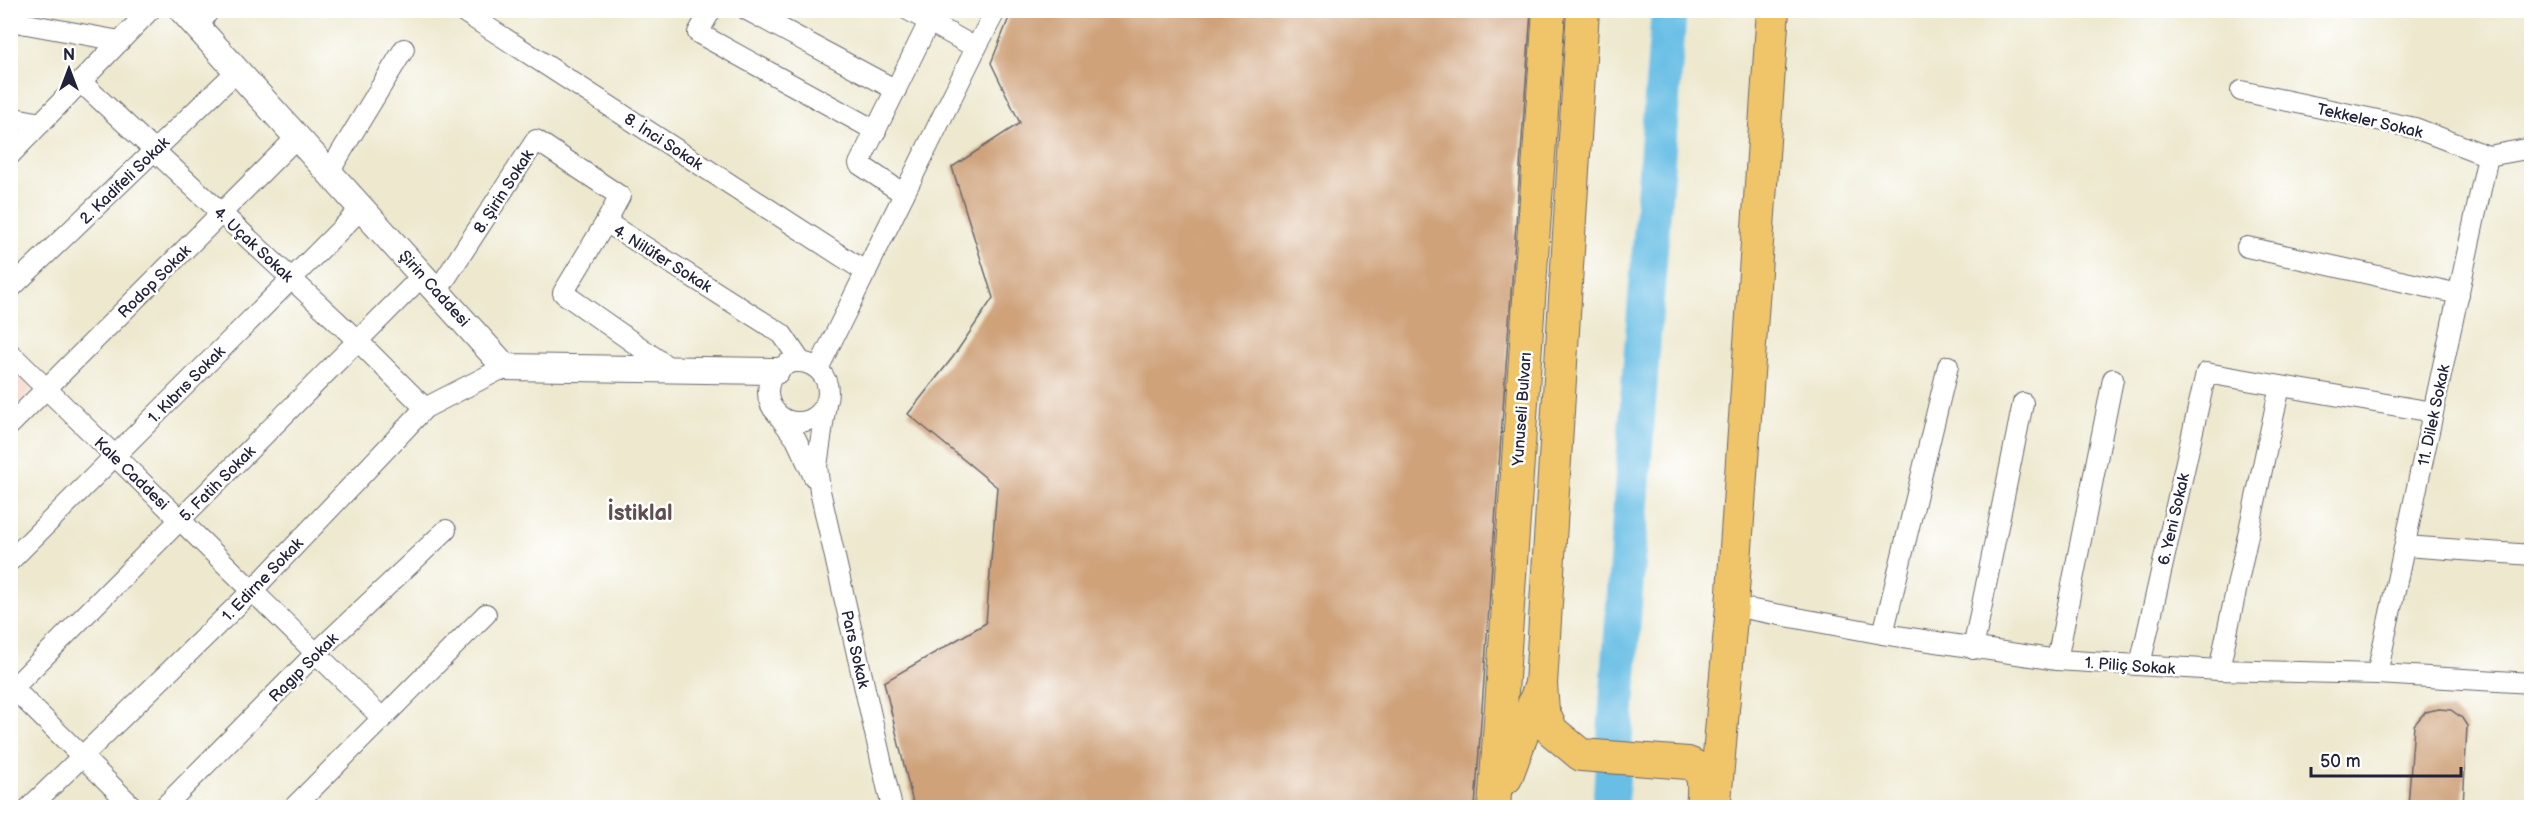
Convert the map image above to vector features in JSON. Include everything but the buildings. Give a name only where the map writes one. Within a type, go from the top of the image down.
[{"type":"main road","name":"Yunuseli Bulvarı","points":[[1496,807],[1549,10]]},
{"type":"main road","points":[[1583,10],[1542,684],[1543,711],[1552,731],[1581,755],[1665,761],[1697,766],[1703,776],[1702,807]]},
{"type":"main road","points":[[1714,807],[1728,663],[1773,10]]},
{"type":"main road","points":[[1496,807],[1510,764],[1542,684]]},
{"type":"street","points":[[10,155],[150,10]]},
{"type":"street","name":"8. İnci Sokak","points":[[461,10],[866,272]]},
{"type":"street","points":[[711,10],[698,33],[876,131]]},
{"type":"street","points":[[747,10],[896,90]]},
{"type":"street","points":[[908,10],[976,48]]},
{"type":"street","points":[[810,365],[866,272],[996,10]]},
{"type":"street","name":"Şirin Caddesi","points":[[196,16],[237,70],[506,367]]},
{"type":"street","points":[[10,21],[120,41]]},
{"type":"street","points":[[904,194],[860,164],[929,22]]},
{"type":"street","points":[[329,172],[404,49]]},
{"type":"street","name":"2. Kadifeli Sokak","points":[[10,289],[237,70]]},
{"type":"street","name":"4. Uçak Sokak","points":[[81,82],[358,341],[425,408]]},
{"type":"street","name":"Tekkeler Sokak","points":[[2241,91],[2415,128],[2488,156]]},
{"type":"street","points":[[10,117],[42,123]]},
{"type":"street","name":"Rodop Sokak","points":[[10,425],[297,137]]},
{"type":"street","name":"8. Şirin Sokak","points":[[430,282],[536,140],[620,196],[606,222]]},
{"type":"street","points":[[2488,156],[2532,148]]},
{"type":"street","name":"11. Dilek Sokak","points":[[2377,674],[2488,156]]},
{"type":"street","name":"1. Kıbrıs Sokak","points":[[10,561],[362,208]]},
{"type":"street","name":"4. Nilüfer Sokak","points":[[671,369],[562,293],[606,222],[782,334],[810,365]]},
{"type":"street","points":[[2247,247],[2458,294]]},
{"type":"street","name":"5. Fatih Sokak","points":[[12,688],[358,341],[430,282]]},
{"type":"street","name":"Kale Caddesi","points":[[10,352],[382,718]]},
{"type":"street","points":[[506,367],[776,371],[792,362],[810,365],[827,385],[817,466],[819,491]]},
{"type":"street","points":[[1884,634],[1948,366]]},
{"type":"street","name":"1. Edirne Sokak","points":[[29,807],[252,591],[425,408],[506,367]]},
{"type":"street","points":[[776,371],[768,388],[771,407],[796,439],[819,491]]},
{"type":"street","name":"6. Yeni Sokak","points":[[2140,665],[2206,373],[2280,386]]},
{"type":"street","points":[[2057,660],[2113,379]]},
{"type":"street","points":[[2219,670],[2280,386],[2433,412]]},
{"type":"street","points":[[777,414],[786,419],[804,421],[821,411],[826,403]]},
{"type":"street","points":[[1973,649],[2023,404]]},
{"type":"street","name":"Pars Sokak","points":[[819,491],[892,807]]},
{"type":"street","name":"Ragıp Sokak","points":[[163,807],[315,653],[446,530]]},
{"type":"street","points":[[2404,546],[2531,552]]},
{"type":"street","name":"1. Piliç Sokak","points":[[1732,606],[1973,649],[2057,660],[2219,670],[2377,674],[2532,683]]},
{"type":"street","points":[[293,807],[486,614]]},
{"type":"street","points":[[12,688],[134,807]]},
{"type":"shaded area","points":[[10,366],[32,388],[11,411],[10,411]]},
{"type":"waterway","points":[[1610,808],[1640,374],[1669,10]]},
{"type":"district","name":"İstiklal","points":[[640,512]]}]
